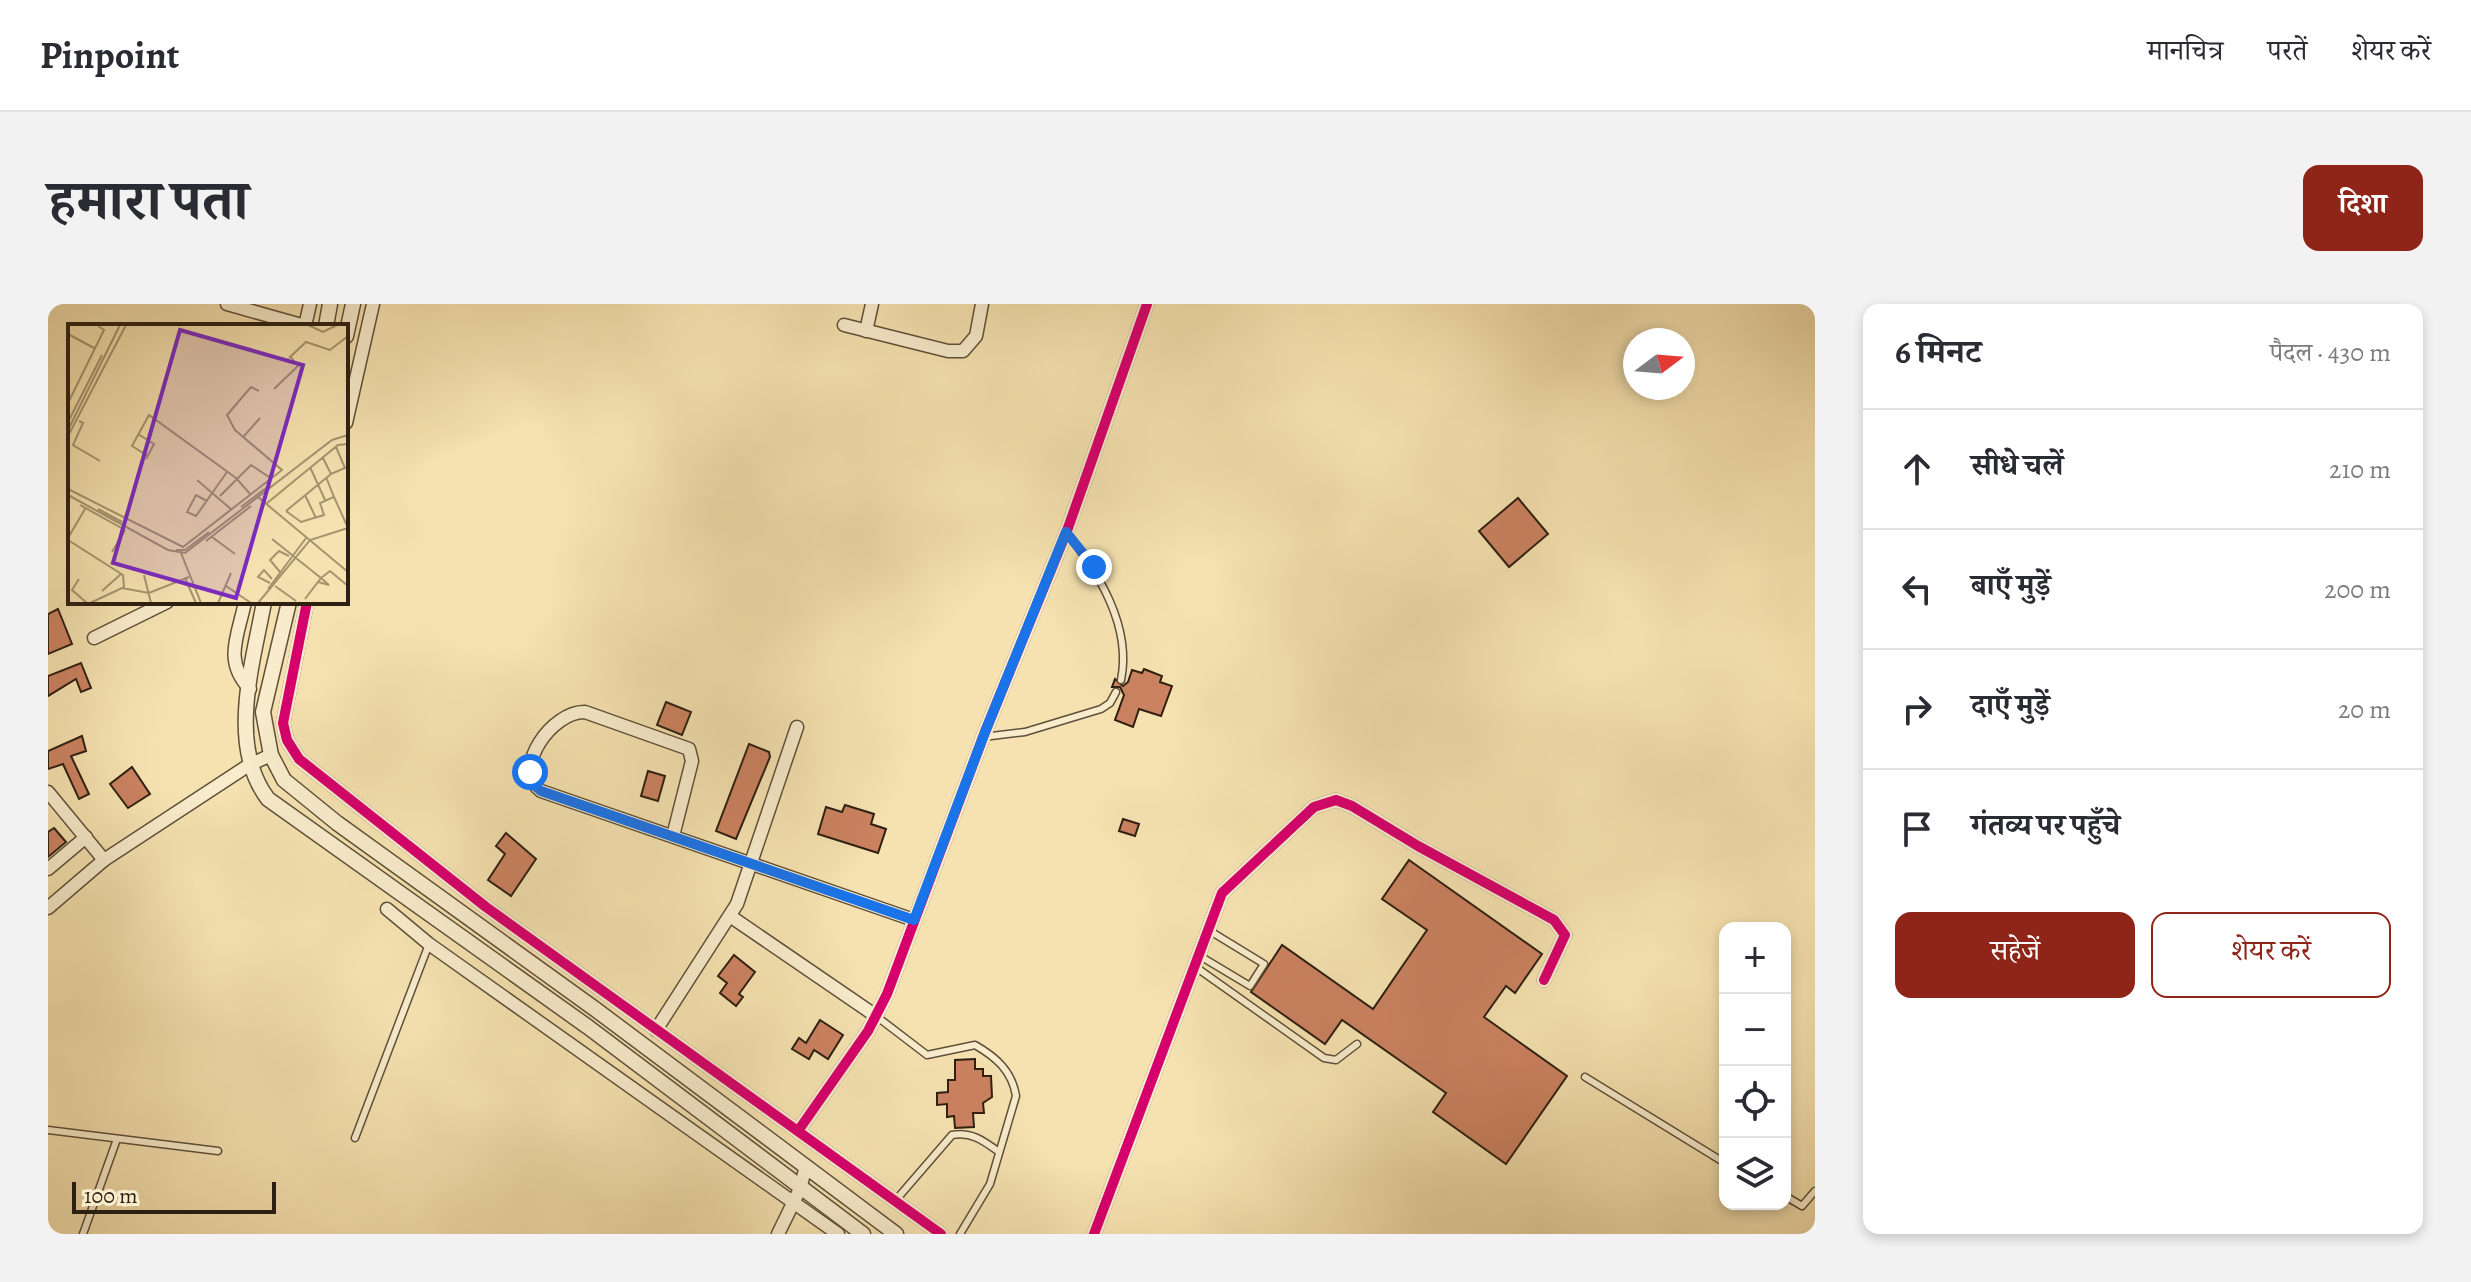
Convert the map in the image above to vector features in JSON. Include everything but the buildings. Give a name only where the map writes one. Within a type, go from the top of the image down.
[{"type":"street","points":[[227,304],[298,324]]},
{"type":"street","points":[[305,324],[310,304]]},
{"type":"street","points":[[326,324],[330,304]]},
{"type":"street","points":[[348,327],[353,304]]},
{"type":"street","points":[[348,414],[373,304]]},
{"type":"street","points":[[866,331],[872,304]]},
{"type":"street","points":[[844,325],[948,351],[963,351],[976,336],[982,304]]},
{"type":"street","points":[[798,1131],[876,1016],[1066,532],[1147,304]]},
{"type":"street","points":[[94,638],[163,604]]},
{"type":"street","points":[[245,604],[232,662],[237,677],[250,689]]},
{"type":"street","points":[[264,604],[246,715],[249,765],[268,799],[588,1027],[797,1195],[838,1234]]},
{"type":"street","points":[[289,604],[263,712],[271,755],[284,780],[896,1234]]},
{"type":"street","points":[[307,604],[284,710],[287,740],[299,759],[486,907],[941,1234]]},
{"type":"street","points":[[673,836],[692,761],[689,749],[585,712],[573,711],[555,721],[530,763],[535,786],[673,836],[914,920]]},
{"type":"street","points":[[656,1030],[730,916],[753,862],[797,727]]},
{"type":"street","points":[[48,908],[104,860],[249,765],[271,755]]},
{"type":"street","points":[[48,792],[104,860]]},
{"type":"street","points":[[1094,1234],[1222,893],[1314,807],[1336,800],[1352,806],[1554,920],[1565,935],[1544,980]]},
{"type":"street","points":[[361,840],[376,820]]},
{"type":"street","points":[[48,869],[86,837]]},
{"type":"street","points":[[387,909],[429,944],[797,1195],[863,1234]]},
{"type":"street","points":[[730,916],[876,1016]]},
{"type":"street","points":[[778,1234],[797,1195],[806,1166]]},
{"type":"lane","points":[[1066,532],[1094,567],[1114,611],[1122,648],[1121,680]]},
{"type":"lane","points":[[983,737],[1025,732],[1101,709],[1110,703],[1116,692]]},
{"type":"lane","points":[[1198,962],[1250,986],[1264,964],[1210,931]]},
{"type":"lane","points":[[355,1138],[429,944]]},
{"type":"lane","points":[[1198,962],[1324,1058],[1336,1060],[1357,1044]]},
{"type":"lane","points":[[876,1016],[927,1055],[975,1045],[1008,1071],[1016,1096],[990,1184],[960,1234]]},
{"type":"lane","points":[[1585,1077],[1719,1159]]},
{"type":"lane","points":[[48,1130],[218,1151]]},
{"type":"lane","points":[[895,1201],[952,1135],[963,1133],[979,1138],[999,1152]]},
{"type":"lane","points":[[83,1234],[117,1139]]},
{"type":"lane","points":[[1791,1200],[1802,1206],[1815,1191]]},
{"type":"cycle path","points":[[798,1131],[868,1031],[887,994],[985,732],[1068,528],[1147,304]]},
{"type":"cycle path","points":[[307,604],[283,723],[287,740],[299,759],[486,907],[941,1234]]},
{"type":"cycle path","points":[[1094,1234],[1222,893],[1314,807],[1336,800],[1352,806],[1554,920],[1565,935],[1544,980]]},
{"type":"route","points":[[530,772],[535,786],[541,791],[914,920],[985,732],[1066,532],[1094,567]]}]
